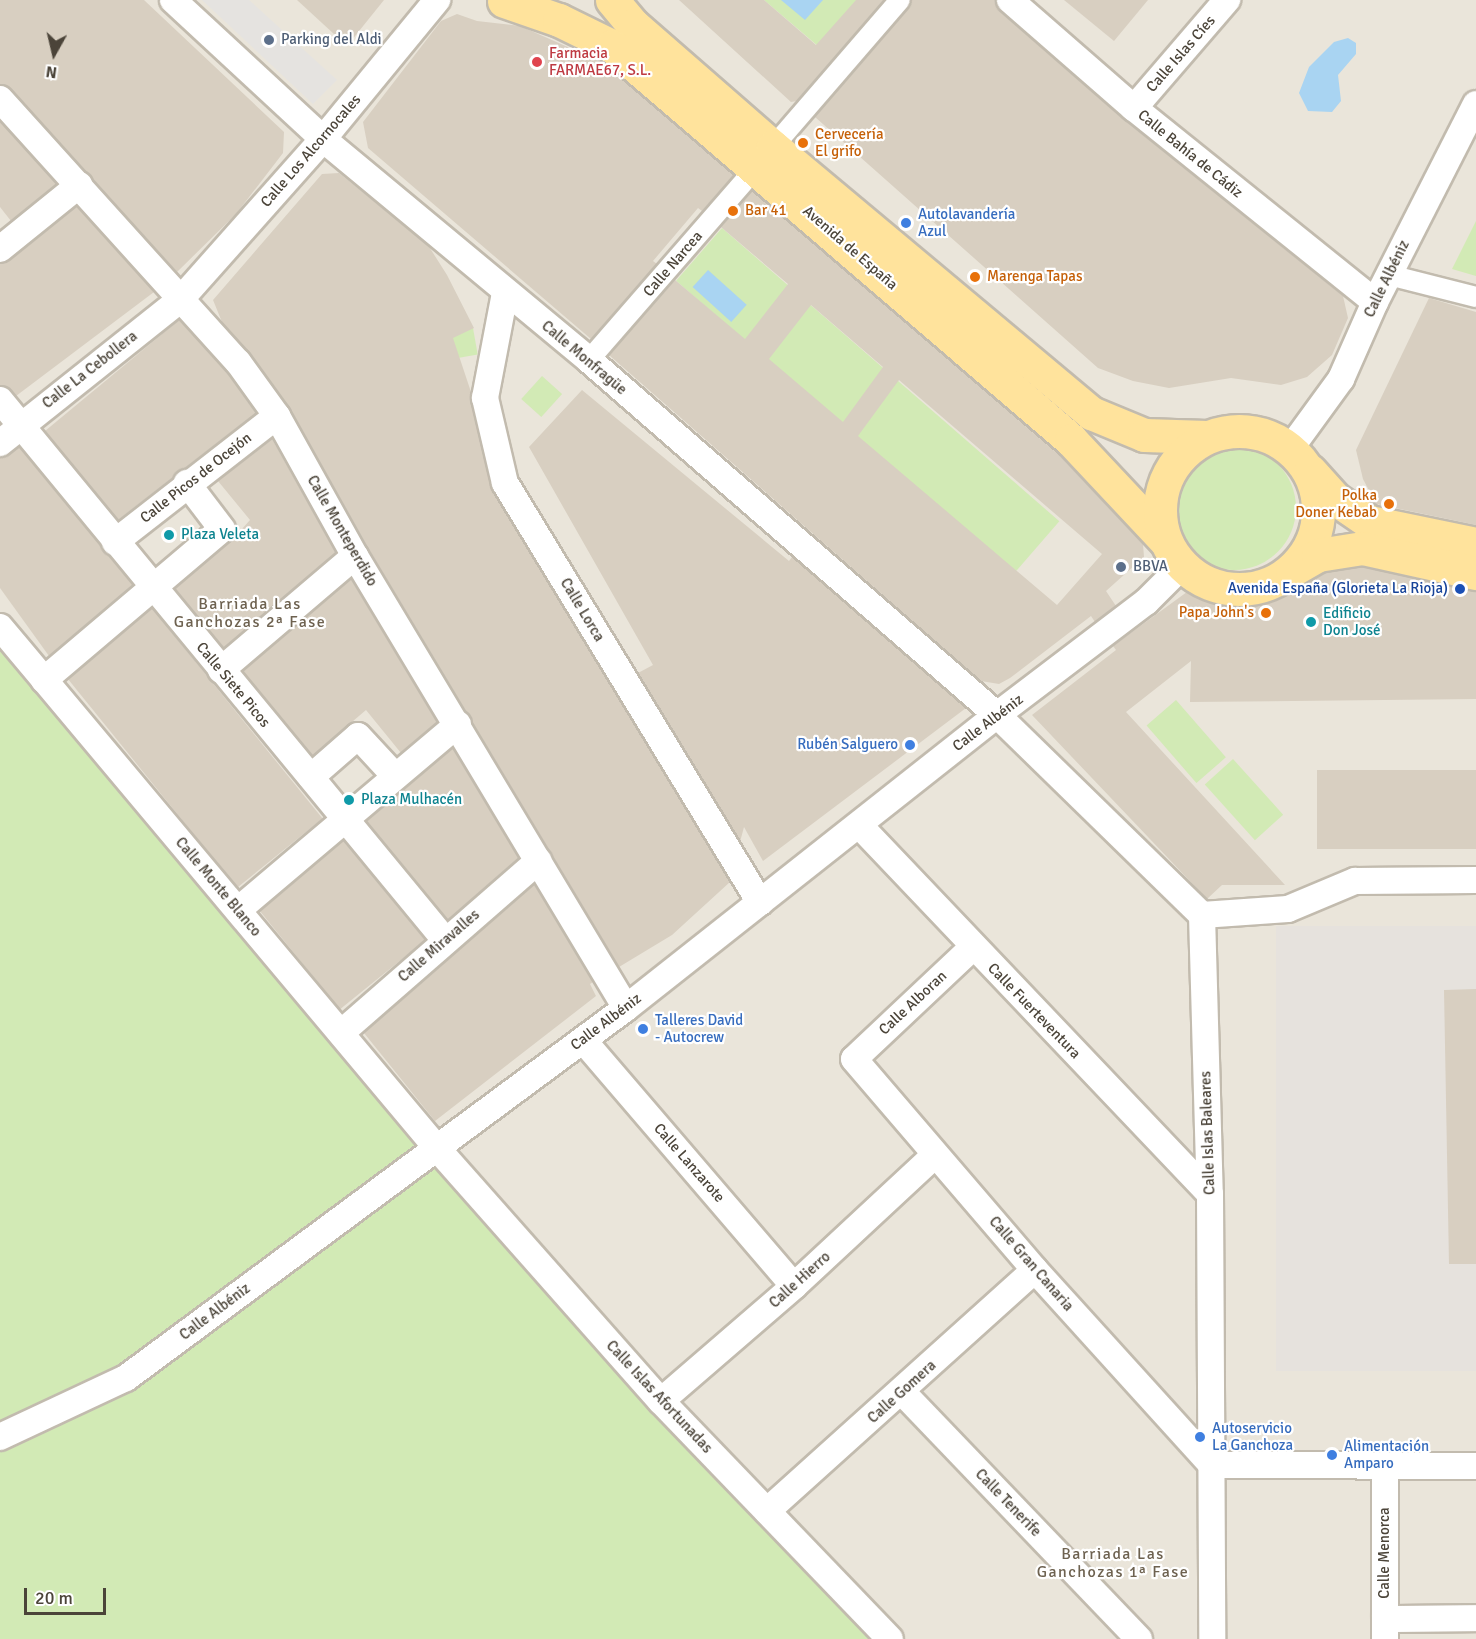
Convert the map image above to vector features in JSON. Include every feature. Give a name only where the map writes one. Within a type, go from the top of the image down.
[{"type":"main road","name":"Avenida de España","points":[[501,0],[559,20],[612,46],[765,157],[1091,413],[1144,435],[1207,437]]},
{"type":"main road","name":"Avenida de España","points":[[612,0],[633,25],[765,157],[1071,440],[1174,553]]},
{"type":"main road","points":[[1476,544],[1369,522],[1334,498],[1298,458],[1272,438],[1250,431],[1228,431],[1207,437],[1186,450],[1170,469],[1161,500],[1174,553],[1201,579],[1222,587],[1245,589],[1268,584],[1318,555],[1362,548],[1476,573]]},
{"type":"main road","points":[[1288,572],[1305,555],[1315,534],[1319,511],[1316,488],[1298,458]]},
{"type":"street","name":"Calle Monfragüe","points":[[173,0],[323,139],[505,293],[589,360],[997,715]]},
{"type":"street","name":"Calle Los Alcornocales","points":[[182,299],[323,139],[437,0]]},
{"type":"street","name":"Calle Narcea","points":[[589,360],[900,0]]},
{"type":"street","name":"Calle Bahía de Cádiz","points":[[1010,0],[1134,108],[1375,302]]},
{"type":"street","name":"Calle Islas Cíes","points":[[1134,108],[1227,0]]},
{"type":"street","name":"Calle Monteperdido","points":[[0,99],[238,362],[277,416],[355,556],[458,724],[626,1008]]},
{"type":"street","name":"Calle Albéniz","points":[[1298,458],[1341,379],[1375,302],[1476,104]]},
{"type":"street","points":[[1,246],[79,185]]},
{"type":"street","points":[[1389,275],[1476,297]]},
{"type":"street","name":"Calle Lorca","points":[[505,293],[485,398],[505,483],[760,903]]},
{"type":"street","name":"Calle La Cebollera","points":[[0,443],[182,299]]},
{"type":"street","name":"Calle Siete Picos","points":[[0,400],[152,588],[444,940]]},
{"type":"street","name":"Calle Picos de Ocejón","points":[[115,542],[277,416]]},
{"type":"street","points":[[44,680],[222,529],[188,483]]},
{"type":"street","name":"Calle Albéniz","points":[[0,1437],[126,1378],[626,1008],[997,715],[1146,602],[1174,553]]},
{"type":"street","points":[[221,670],[355,556]]},
{"type":"street","name":"Calle Monte Blanco","points":[[0,627],[436,1147]]},
{"type":"street","points":[[997,715],[1202,915],[1288,909],[1355,881],[1476,880]]},
{"type":"street","points":[[238,910],[345,822],[395,776],[458,724]]},
{"type":"street","points":[[311,777],[358,736],[395,776]]},
{"type":"street","name":"Calle Fuerteventura","points":[[859,825],[973,948],[1210,1194]]},
{"type":"street","name":"Calle Miravalles","points":[[341,1033],[444,940],[538,861]]},
{"type":"street","name":"Calle Islas Baleares","points":[[1202,915],[1210,1194],[1212,1639]]},
{"type":"street","name":"Calle Alboran","points":[[854,1059],[973,948]]},
{"type":"street","name":"Calle Lanzarote","points":[[583,1040],[794,1286]]},
{"type":"street","name":"Calle Gran Canaria","points":[[854,1059],[1035,1270],[1212,1465]]},
{"type":"street","name":"Calle Islas Afortunadas","points":[[436,1147],[661,1401],[890,1639]]},
{"type":"street","name":"Calle Hierro","points":[[661,1401],[794,1286],[935,1155]]},
{"type":"street","name":"Calle Gomera","points":[[767,1511],[903,1392],[1035,1270]]},
{"type":"street","name":"Calle Tenerife","points":[[903,1392],[1139,1639]]},
{"type":"street","points":[[1212,1465],[1476,1466]]},
{"type":"street","name":"Calle Menorca","points":[[1384,1467],[1385,1629]]},
{"type":"street","points":[[1385,1629],[1476,1618]]},
{"type":"shaded area","points":[[0,0],[1476,0],[1476,1639],[0,1639]]},
{"type":"shaded area","name":"Parking del Aldi","points":[[202,0],[249,0],[337,80],[313,104]]},
{"type":"shaded area","points":[[1276,926],[1476,926],[1476,1371],[1276,1371]]},
{"type":"green space","points":[[764,0],[862,0],[832,58]]},
{"type":"green space","points":[[1476,221],[1476,276],[1452,269]]},
{"type":"green space","points":[[722,228],[1059,521],[1013,574],[676,281]]},
{"type":"green space","points":[[473,328],[478,355],[352,377],[347,350]]},
{"type":"green space","points":[[542,376],[562,394],[541,417],[521,399]]},
{"type":"green space","points":[[1234,446],[1258,451],[1278,464],[1291,484],[1296,508],[1291,532],[1278,552],[1258,565],[1234,570],[1210,565],[1190,552],[1177,532],[1172,508],[1177,484],[1190,464],[1210,451]]},
{"type":"green space","points":[[0,627],[341,1033],[890,1639],[0,1639]]},
{"type":"green space","points":[[1176,700],[1226,757],[1196,783],[1147,726]]},
{"type":"green space","points":[[1233,759],[1283,815],[1255,840],[1205,784]]},
{"type":"water","points":[[781,0],[823,0],[805,20]]},
{"type":"water","points":[[1348,38],[1356,43],[1356,54],[1338,75],[1341,101],[1332,112],[1308,111],[1299,93],[1309,67],[1334,42]]},
{"type":"water","points":[[708,270],[747,305],[731,322],[693,287]]},
{"type":"building","points":[[0,0],[144,0],[284,132],[283,153],[236,214],[177,272],[11,89],[0,84]]},
{"type":"building","points":[[297,0],[384,0],[347,46]]},
{"type":"building","points":[[679,0],[764,0],[816,45],[856,0],[884,0],[797,101],[791,102]]},
{"type":"building","points":[[912,0],[995,0],[1000,11],[1124,119],[1343,296],[1348,318],[1332,355],[1307,377],[1281,385],[1231,378],[1169,388],[1133,381],[1098,368],[815,117]]},
{"type":"building","points":[[1064,0],[1148,0],[1114,41]]},
{"type":"building","points":[[457,14],[477,21],[520,26],[602,62],[734,175],[702,211],[698,208],[653,261],[657,264],[591,339],[368,148],[363,122],[441,21]]},
{"type":"building","points":[[0,121],[57,184],[11,221],[0,207]]},
{"type":"building","points":[[339,173],[428,245],[447,275],[474,328],[453,338],[471,392],[492,490],[730,882],[672,935],[619,967],[368,548],[290,409],[222,322],[213,300],[322,174]]},
{"type":"building","points":[[752,191],[1058,454],[1143,544],[1144,557],[1106,591],[1116,606],[1095,622],[1091,616],[1010,678],[999,684],[981,681],[609,355],[675,280],[745,339],[788,284],[721,227]],"holes":[[[811,305],[883,367],[843,422],[769,359]],[[899,380],[1102,554],[1057,605],[858,436]]]},
{"type":"building","points":[[77,206],[154,292],[16,396],[0,385],[0,264],[9,261]]},
{"type":"building","points":[[1429,298],[1476,312],[1476,525],[1376,504],[1363,479],[1356,450]]},
{"type":"building","points":[[179,320],[226,371],[256,413],[118,520],[45,431]]},
{"type":"building","points":[[582,390],[789,561],[792,557],[966,708],[763,861],[744,827],[740,842],[638,673],[653,665],[529,447]]},
{"type":"building","points":[[272,439],[336,553],[224,648],[175,589],[232,540],[250,520],[218,481]]},
{"type":"building","points":[[19,447],[133,585],[49,656],[0,588],[0,458]]},
{"type":"building","name":"Edificio Don José","points":[[1361,567],[1476,591],[1476,699],[1190,702],[1191,661],[1126,712],[1285,885],[1222,885],[1207,899],[1032,715],[1116,650],[1113,646],[1191,589],[1225,598],[1257,598],[1285,587],[1301,586],[1324,573]]},
{"type":"building","points":[[351,579],[437,722],[401,753],[366,710],[312,756],[243,671]]},
{"type":"building","points":[[152,608],[323,819],[237,888],[67,677]]},
{"type":"building","points":[[453,748],[519,858],[448,920],[366,821]]},
{"type":"building","points":[[1317,770],[1476,770],[1476,849],[1317,849]]},
{"type":"building","points":[[344,840],[425,940],[340,1009],[259,909]]},
{"type":"building","points":[[534,884],[593,982],[590,984],[596,996],[435,1121],[364,1033]]},
{"type":"building","points":[[1476,989],[1476,1264],[1449,1264],[1444,990]]},
{"type":"place","name":"Parking del Aldi","points":[[269,40]]},
{"type":"place","name":"Farmacia FARMAE67, S.L.","points":[[537,62]]},
{"type":"place","name":"Cervecería El grifo","points":[[803,143]]},
{"type":"place","name":"Bar 41","points":[[733,211]]},
{"type":"place","name":"Autolavandería Azul","points":[[906,223]]},
{"type":"place","name":"Marenga Tapas","points":[[975,277]]},
{"type":"place","name":"Polka Doner Kebab","points":[[1389,504]]},
{"type":"place","name":"Plaza Veleta","points":[[169,535]]},
{"type":"place","name":"BBVA","points":[[1121,567]]},
{"type":"place","name":"Avenida España (Glorieta La Rioja)","points":[[1460,589]]},
{"type":"place","name":"Papa John's","points":[[1266,613]]},
{"type":"place","name":"Edificio Don José","points":[[1311,622]]},
{"type":"place","name":"Rubén Salguero","points":[[910,745]]},
{"type":"place","name":"Plaza Mulhacén","points":[[349,800]]},
{"type":"place","name":"Talleres David - Autocrew","points":[[643,1029]]},
{"type":"place","name":"Autoservicio La Ganchoza","points":[[1200,1437]]},
{"type":"place","name":"Alimentación Amparo","points":[[1332,1455]]},
{"type":"district","name":"Barriada Las Ganchozas 2ª Fase","points":[[250,613]]},
{"type":"district","name":"Barriada Las Ganchozas 1ª Fase","points":[[1113,1563]]}]
